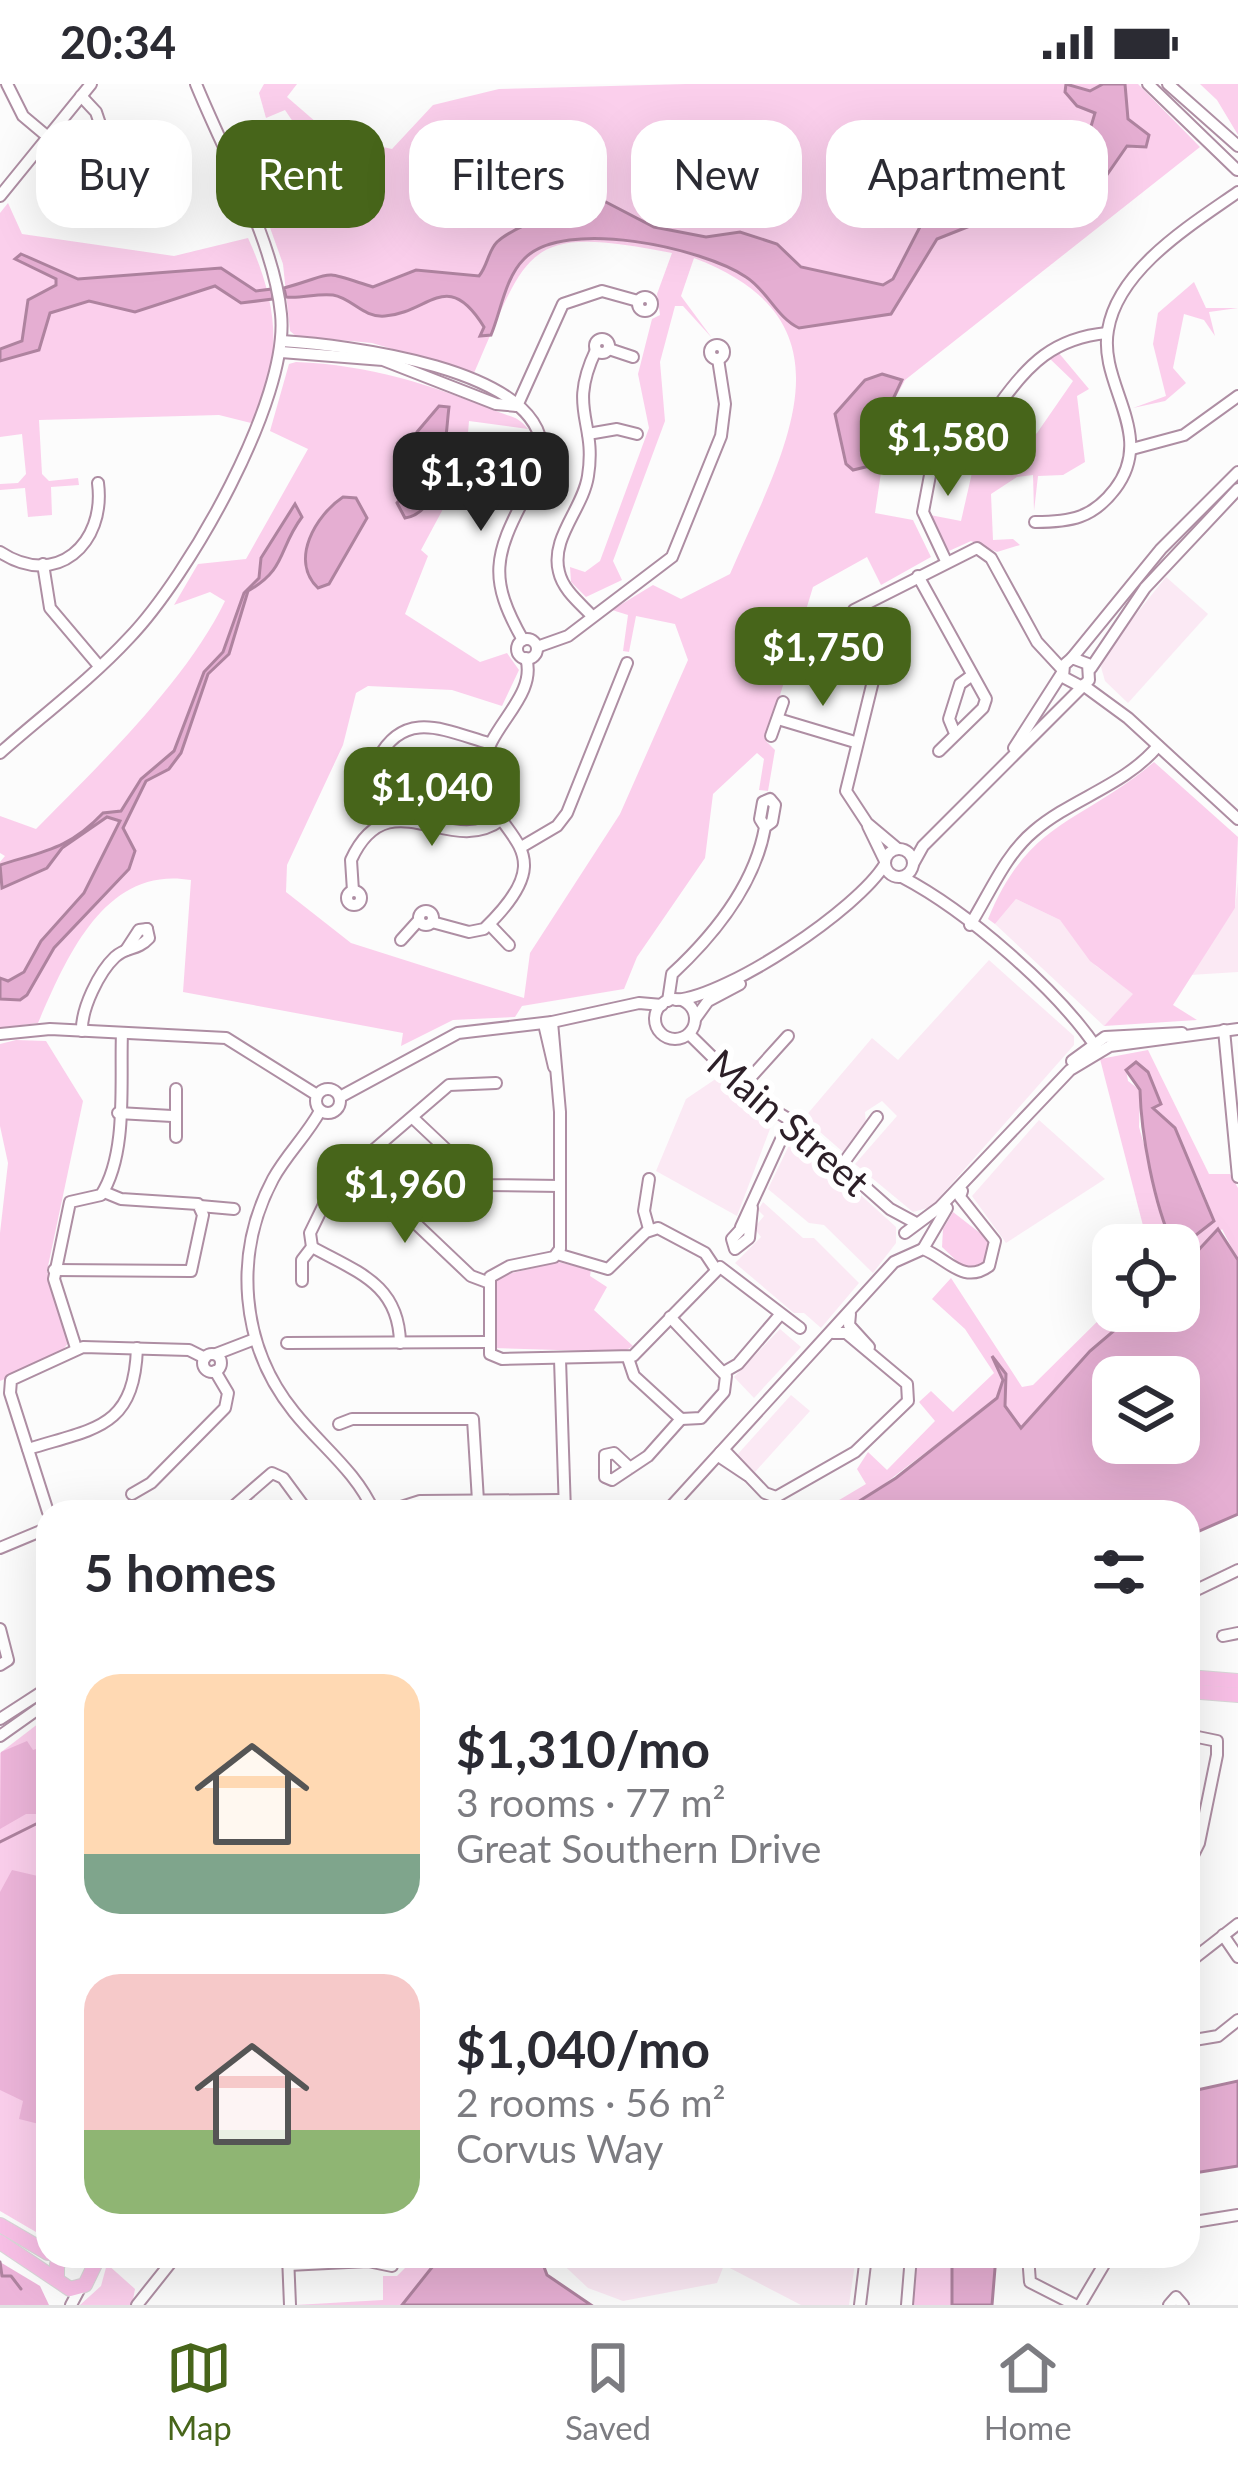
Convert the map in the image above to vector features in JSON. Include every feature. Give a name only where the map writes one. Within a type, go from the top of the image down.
[{"type":"main road","points":[[1200,1679],[1238,1681]]},
{"type":"main road","points":[[1200,1692],[1238,1695]]},
{"type":"main road","points":[[0,2225],[36,2246]]},
{"type":"main road","points":[[0,2242],[36,2266]]},
{"type":"main road","points":[[38,2268],[59,2282],[80,2288],[94,2268]]},
{"type":"main road","points":[[57,2268],[59,2282]]},
{"type":"main road","points":[[87,2268],[91,2275]]},
{"type":"street","points":[[7,84],[23,116],[36,126]]},
{"type":"street","points":[[61,120],[91,84]]},
{"type":"street","points":[[196,84],[216,133]]},
{"type":"street","points":[[1148,84],[1238,171],[1221,204]]},
{"type":"street","points":[[1168,84],[1238,146]]},
{"type":"street","points":[[81,96],[99,120]]},
{"type":"street","points":[[0,196],[36,151]]},
{"type":"street","points":[[1035,522],[1068,522],[1091,514],[1121,480],[1132,449],[1106,333],[1120,297],[1144,266],[1238,192]]},
{"type":"street","points":[[0,753],[146,620],[260,429],[282,346],[282,322],[276,282],[254,228]]},
{"type":"street","points":[[517,406],[563,304],[602,291],[638,301]]},
{"type":"street","points":[[998,405],[1034,359],[1070,339],[1106,333]]},
{"type":"street","points":[[282,346],[371,347],[470,380],[517,406],[533,422],[542,452],[538,472],[507,531],[497,568],[502,599],[523,640],[537,646]]},
{"type":"street","points":[[592,616],[566,587],[557,554],[586,488],[588,434],[580,392],[602,350],[632,357]]},
{"type":"street","points":[[401,940],[425,921],[470,932],[490,925],[523,873],[523,846],[501,820],[485,782],[488,743],[523,691],[526,658],[537,646],[568,636],[658,571],[679,545],[721,436],[725,404],[718,359]]},
{"type":"street","points":[[1132,449],[1184,435],[1238,395]]},
{"type":"street","points":[[946,561],[923,512],[938,433],[954,419]]},
{"type":"street","points":[[588,434],[616,429],[637,434]]},
{"type":"street","points":[[340,1097],[368,1086],[443,1038],[493,1026],[548,1023],[695,997],[766,964],[871,883],[900,849],[924,839],[1004,762],[1066,665],[1161,549],[1238,472]]},
{"type":"street","points":[[0,552],[15,561],[43,564],[75,554],[92,534],[100,512],[98,483]]},
{"type":"street","points":[[627,1006],[670,1038],[689,1034],[708,1001],[764,970],[872,886],[913,865],[923,846],[1081,686],[1145,588],[1238,489]]},
{"type":"street","points":[[965,921],[885,863],[846,791],[874,677],[852,630],[851,615],[970,548],[988,554],[1030,630],[1066,665],[1068,684],[1081,686],[1120,712],[1238,819]]},
{"type":"street","points":[[43,564],[50,608],[99,666]]},
{"type":"street","points":[[918,576],[986,704],[939,751]]},
{"type":"street","points":[[523,640],[518,650],[526,658]]},
{"type":"street","points":[[1066,665],[1081,658],[1120,712]]},
{"type":"street","points":[[523,846],[557,826],[566,813],[627,663]]},
{"type":"street","points":[[955,731],[949,724],[953,704],[960,684],[971,676]]},
{"type":"street","points":[[772,736],[783,702]]},
{"type":"street","points":[[778,719],[855,742]]},
{"type":"street","points":[[378,759],[394,732],[406,728],[458,732],[488,743]]},
{"type":"street","points":[[965,921],[1031,833],[1118,781],[1158,746]]},
{"type":"street","points":[[352,891],[351,860],[378,827],[411,820],[474,834],[501,820]]},
{"type":"street","points":[[867,823],[900,849],[965,921],[1079,1022],[1095,1046]]},
{"type":"street","points":[[656,1024],[669,1002],[672,974],[693,956],[748,878],[765,826]]},
{"type":"street","points":[[490,925],[508,945]]},
{"type":"street","points":[[82,1031],[95,990],[113,959],[126,950]]},
{"type":"street","points":[[669,1002],[692,1008],[695,1019]]},
{"type":"street","points":[[548,1023],[560,1186],[557,1253]]},
{"type":"street","points":[[675,1500],[894,1262],[926,1244],[947,1208],[983,1164],[1095,1046],[1131,1033],[1238,1029]]},
{"type":"street","points":[[1224,1030],[1233,1075],[1238,1177]]},
{"type":"street","points":[[0,1034],[82,1031],[226,1038],[316,1096],[320,1111]]},
{"type":"street","points":[[104,1192],[118,1113],[122,1033]]},
{"type":"street","name":"Main Street","points":[[689,1034],[742,1087],[790,1120],[890,1209]]},
{"type":"street","points":[[742,1087],[788,1036]]},
{"type":"street","points":[[302,1281],[302,1260],[312,1247],[316,1219],[352,1163],[414,1119],[448,1084],[496,1083]]},
{"type":"street","points":[[316,1096],[327,1088],[340,1097]]},
{"type":"street","points":[[176,1089],[172,1116],[176,1137]]},
{"type":"street","points":[[320,1111],[335,1112],[340,1097]]},
{"type":"street","points":[[320,1111],[274,1176],[254,1223],[247,1288],[256,1343],[284,1399],[349,1470],[367,1500]]},
{"type":"street","points":[[118,1113],[172,1116]]},
{"type":"street","points":[[842,1165],[877,1117]]},
{"type":"street","points":[[414,1119],[484,1185],[560,1186]]},
{"type":"street","points":[[744,1228],[790,1120]]},
{"type":"street","points":[[352,1163],[471,1276],[487,1282]]},
{"type":"street","points":[[894,1262],[905,1234],[983,1164]]},
{"type":"street","points":[[650,1179],[644,1211],[650,1229]]},
{"type":"street","points":[[890,1209],[905,1234],[961,1272],[978,1273],[989,1266],[995,1241],[960,1197],[962,1191]]},
{"type":"street","points":[[76,1348],[54,1270],[70,1202],[104,1192],[121,1199],[192,1201],[234,1209]]},
{"type":"street","points":[[947,1208],[958,1205],[970,1212]]},
{"type":"street","points":[[54,1270],[187,1274],[195,1262],[200,1206]]},
{"type":"street","points":[[890,1209],[930,1228],[926,1244]]},
{"type":"street","points":[[487,1282],[510,1266],[557,1253],[608,1269],[650,1229],[663,1230],[705,1253],[715,1268]]},
{"type":"street","points":[[312,1247],[344,1261],[397,1308],[400,1343]]},
{"type":"street","points":[[487,1282],[487,1342],[495,1358],[628,1358],[715,1268]]},
{"type":"street","points":[[715,1268],[729,1269],[779,1316],[800,1328]]},
{"type":"street","points":[[722,1451],[776,1497],[852,1454],[888,1421],[911,1391],[849,1325],[854,1306]]},
{"type":"street","points":[[724,1372],[738,1364],[779,1316]]},
{"type":"street","points":[[630,1468],[681,1419],[701,1418],[724,1392],[724,1372],[670,1317]]},
{"type":"street","points":[[826,1338],[843,1332],[871,1351]]},
{"type":"street","points":[[287,1343],[487,1342]]},
{"type":"street","points":[[44,1500],[4,1387],[18,1375],[65,1358],[76,1348],[189,1350],[209,1356],[256,1343]]},
{"type":"street","points":[[218,1369],[256,1343]]},
{"type":"street","points":[[28,1449],[108,1420],[132,1395],[136,1348]]},
{"type":"street","points":[[133,1494],[151,1483],[225,1408],[228,1393],[209,1356]]},
{"type":"street","points":[[628,1358],[634,1376],[681,1419]]},
{"type":"street","points":[[560,1359],[562,1500]]},
{"type":"street","points":[[339,1424],[358,1419],[473,1419],[478,1500]]},
{"type":"street","points":[[674,1500],[722,1451]]},
{"type":"street","points":[[241,1500],[272,1473],[283,1478],[299,1500]]},
{"type":"street","points":[[0,1548],[36,1533]]},
{"type":"street","points":[[1200,1589],[1236,1575]]},
{"type":"street","points":[[0,1630],[8,1660],[0,1665]]},
{"type":"street","points":[[1223,1636],[1238,1633]]},
{"type":"street","points":[[0,1719],[36,1696]]},
{"type":"street","points":[[0,1736],[36,1710]]},
{"type":"street","points":[[1200,1737],[1217,1741],[1216,1768],[1200,1823]]},
{"type":"street","points":[[1200,1953],[1238,1924]]},
{"type":"street","points":[[1223,1935],[1238,1957]]},
{"type":"street","points":[[1200,2040],[1218,2036],[1238,2020]]},
{"type":"street","points":[[1200,2221],[1238,2215]]},
{"type":"street","points":[[137,2305],[166,2268]]},
{"type":"street","points":[[288,2268],[290,2305]]},
{"type":"street","points":[[860,2305],[865,2268]]},
{"type":"street","points":[[907,2305],[910,2268]]},
{"type":"street","points":[[1029,2268],[1030,2282],[1078,2305],[1101,2268]]},
{"type":"street","points":[[59,2282],[70,2305]]},
{"type":"street","points":[[70,2305],[80,2288]]},
{"type":"street","points":[[1168,2305],[1176,2297],[1183,2305]]},
{"type":"shaded area","points":[[264,84],[297,84],[287,97],[314,120],[292,120],[285,110],[266,118],[259,93]]},
{"type":"shaded area","points":[[1066,84],[1090,91],[1103,84],[1125,84],[1128,119],[1149,135],[1146,147],[1127,146],[1108,173],[1108,120],[1093,120],[1095,113],[1077,106],[1065,92]]},
{"type":"shaded area","points":[[1138,84],[1200,147],[1108,220],[1108,120],[826,120],[826,228],[1097,228],[905,380],[891,406],[875,513],[913,520],[931,557],[881,585],[867,557],[813,587],[766,741],[775,750],[768,791],[759,790],[764,759],[757,753],[713,794],[705,858],[637,957],[624,989],[522,1006],[515,1017],[453,1020],[401,1046],[403,1033],[183,992],[191,880],[161,879],[134,887],[92,922],[61,972],[38,1023],[0,1028],[0,862],[5,856],[0,853],[0,816],[36,829],[140,721],[188,662],[225,601],[210,592],[174,605],[198,564],[246,559],[308,449],[270,431],[289,364],[296,362],[349,367],[423,384],[514,417],[528,429],[469,421],[465,468],[421,550],[428,556],[405,614],[480,662],[507,653],[519,670],[502,706],[452,690],[368,686],[356,693],[343,745],[287,865],[286,892],[351,943],[524,998],[530,953],[620,814],[688,660],[675,624],[636,616],[629,652],[623,651],[628,615],[612,610],[653,585],[681,599],[730,574],[786,437],[795,394],[794,354],[778,317],[746,285],[694,258],[681,296],[712,338],[683,306],[675,306],[660,362],[665,421],[613,561],[622,580],[586,597],[571,582],[570,567],[585,572],[600,561],[649,428],[638,374],[652,319],[660,315],[657,294],[672,253],[586,242],[559,245],[538,255],[507,297],[474,373],[372,343],[296,336],[290,331],[283,264],[270,228],[385,228],[385,147],[392,149],[409,131],[409,228],[607,228],[607,120],[419,120],[433,105],[499,89]]},
{"type":"shaded area","points":[[1200,84],[1238,84],[1238,135],[1217,100]]},
{"type":"shaded area","points":[[8,203],[22,234],[174,256],[248,238],[266,285],[273,330],[270,375],[255,424],[219,415],[39,420],[42,474],[49,481],[78,478],[79,485],[51,487],[52,515],[28,517],[25,488],[0,490],[0,484],[18,483],[26,474],[22,434],[0,437],[0,213]]},
{"type":"shaded area","points":[[607,203],[631,215],[631,228],[706,237],[740,232],[777,244],[801,267],[883,285],[893,279],[919,228],[965,228],[937,239],[891,314],[799,328],[746,277],[726,266],[634,241],[570,240],[543,247],[524,259],[508,285],[491,335],[480,336],[484,327],[471,309],[448,296],[385,316],[370,314],[333,295],[286,297],[284,288],[328,275],[373,287],[416,270],[479,276],[494,246],[506,235],[520,228],[607,228]]},
{"type":"shaded area","points":[[21,254],[78,279],[221,268],[256,291],[272,289],[273,299],[241,303],[215,286],[135,312],[89,301],[50,313],[39,350],[0,361],[0,349],[22,341],[28,300],[56,285],[56,279],[15,259]]},
{"type":"shaded area","points":[[1194,282],[1206,308],[1238,308],[1209,312],[1215,336],[1204,320],[1184,314],[1173,368],[1186,383],[1165,401],[1133,408],[1166,396],[1153,344],[1158,313]]},
{"type":"shaded area","points":[[1058,352],[1089,389],[1077,396],[1085,462],[1063,475],[1038,476],[1034,511],[1033,475],[1017,477],[991,494],[993,540],[1013,539],[1020,545],[997,552],[971,541],[949,551],[930,515],[961,521],[979,442],[1015,448],[1037,433],[1073,381],[1048,357]]},
{"type":"shaded area","points":[[882,374],[902,380],[887,412],[878,464],[853,470],[846,464],[835,414],[865,380]]},
{"type":"shaded area","points":[[439,406],[449,407],[440,472],[428,502],[405,518],[397,503],[431,468],[431,448],[418,441],[417,432]]},
{"type":"shaded area","points":[[343,497],[356,498],[367,518],[329,584],[318,588],[310,577],[306,552],[316,526]]},
{"type":"shaded area","points":[[295,504],[302,517],[270,575],[248,591],[229,654],[208,674],[181,753],[169,769],[146,781],[123,828],[135,851],[129,869],[54,948],[27,995],[20,1000],[0,999],[0,978],[8,981],[24,972],[41,941],[84,893],[120,821],[107,817],[62,848],[47,868],[2,888],[0,865],[55,847],[103,813],[121,811],[141,779],[174,751],[204,672],[223,652],[244,593],[259,578],[261,558]]},
{"type":"shaded area","points":[[1166,577],[1208,614],[1128,703],[1105,681],[1101,667],[1109,648]]},
{"type":"shaded area","points":[[1154,762],[1238,837],[1235,908],[1173,1005],[1197,1020],[1104,1026],[1133,994],[1090,961],[1060,920],[1016,899],[995,924],[988,919],[1004,886],[1039,842]]},
{"type":"shaded area","points":[[1238,882],[1238,972],[1190,975],[1235,908]]},
{"type":"shaded area","points":[[1016,899],[1060,920],[1096,966],[1134,994],[1104,1026],[995,924]]},
{"type":"shaded area","points":[[989,960],[1074,1036],[1074,1045],[931,1207],[913,1212],[855,1164],[897,1116],[882,1101],[865,1112],[866,1124],[843,1152],[804,1118],[872,1038],[898,1060]]},
{"type":"shaded area","points":[[46,1041],[83,1101],[47,1271],[69,1342],[58,1356],[0,1381],[0,1233],[8,1163],[0,1126],[0,1044]]},
{"type":"shaded area","points":[[1148,1050],[1209,1174],[1230,1174],[1238,1188],[1238,1260],[1222,1229],[1200,1250],[1200,1231],[1214,1220],[1197,1177],[1177,1140],[1126,1069],[1128,1081],[1140,1090],[1139,1127],[1167,1224],[1143,1224],[1100,1059]]},
{"type":"shaded area","points":[[1136,1062],[1148,1072],[1161,1104],[1153,1108],[1175,1128],[1214,1221],[1200,1232],[1200,1224],[1165,1224],[1146,1148],[1140,1090],[1126,1070]]},
{"type":"shaded area","points":[[717,1078],[773,1121],[737,1216],[656,1171],[686,1099]]},
{"type":"shaded area","points":[[1039,1120],[1105,1179],[1006,1243],[972,1196]]},
{"type":"shaded area","points":[[794,1135],[896,1227],[896,1243],[873,1273],[824,1225],[809,1223],[768,1189]]},
{"type":"shaded area","points":[[763,1202],[803,1238],[814,1238],[859,1283],[821,1328],[804,1313],[794,1313],[735,1263],[761,1237],[754,1228],[764,1216],[758,1210]]},
{"type":"shaded area","points":[[953,1212],[989,1240],[985,1262],[978,1267],[962,1266],[942,1247],[943,1229]]},
{"type":"shaded area","points":[[1218,1229],[1238,1260],[1238,1514],[1200,1531],[1200,1500],[861,1500],[997,1398],[1003,1380],[992,1356],[1006,1374],[1005,1406],[1021,1428],[1112,1332],[1200,1332],[1200,1248]]},
{"type":"shaded area","points":[[558,1262],[591,1270],[590,1276],[607,1287],[594,1310],[633,1346],[623,1352],[492,1348],[492,1283],[508,1274]]},
{"type":"shaded area","points":[[951,1278],[1022,1387],[1033,1385],[1092,1327],[1092,1332],[1114,1332],[1063,1379],[1021,1428],[997,1398],[863,1500],[839,1500],[866,1484],[857,1469],[868,1452],[887,1470],[935,1421],[919,1402],[931,1391],[953,1412],[994,1373],[965,1329],[932,1299]]},
{"type":"shaded area","points":[[780,1329],[801,1347],[754,1398],[734,1377]]},
{"type":"shaded area","points":[[791,1395],[810,1411],[755,1472],[737,1455]]},
{"type":"shaded area","points":[[36,1725],[36,2232],[0,2211],[0,1753]]},
{"type":"shaded area","points":[[27,1741],[36,1749],[36,1814],[26,1814],[0,1829],[1,1752]]},
{"type":"shaded area","points":[[12,1870],[36,1876],[36,2123],[19,2119],[23,2101],[0,2090],[0,1892]]},
{"type":"shaded area","points":[[1238,2081],[1238,2166],[1200,2172],[1200,2089]]},
{"type":"shaded area","points":[[0,2262],[40,2286],[49,2305],[0,2305]]},
{"type":"shaded area","points":[[106,2268],[111,2268],[135,2289],[132,2305],[80,2305],[101,2286]]},
{"type":"shaded area","points":[[405,2268],[431,2268],[402,2305],[295,2305],[383,2300],[383,2276],[397,2276]]},
{"type":"shaded area","points":[[431,2268],[544,2268],[547,2275],[591,2305],[402,2305]]},
{"type":"shaded area","points":[[567,2268],[723,2268],[717,2283],[623,2301],[588,2288]]},
{"type":"shaded area","points":[[730,2268],[854,2268],[849,2305],[801,2305]]},
{"type":"shaded area","points":[[914,2268],[952,2268],[952,2305],[911,2305]]},
{"type":"shaded area","points":[[952,2268],[995,2268],[992,2305],[952,2305]]},
{"type":"waterway","points":[[0,1842],[36,1824]]},
{"type":"waterway","points":[[0,2262],[2,2276],[11,2276],[21,2289]]}]
